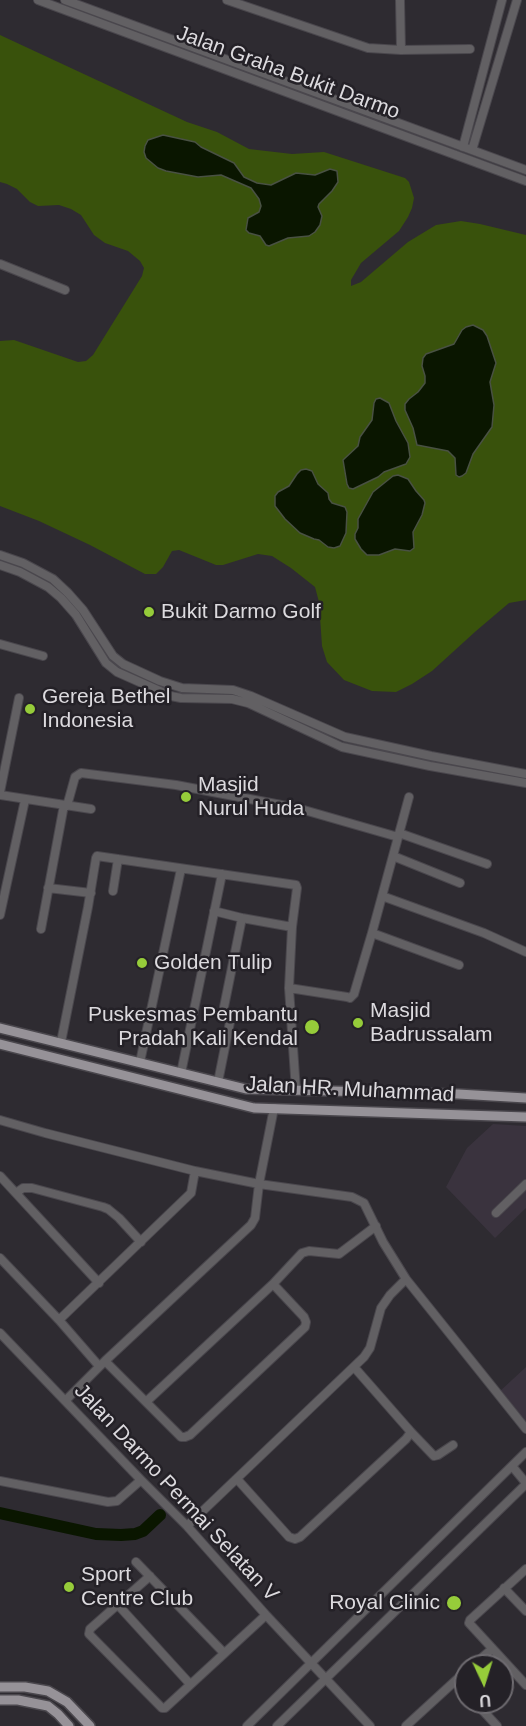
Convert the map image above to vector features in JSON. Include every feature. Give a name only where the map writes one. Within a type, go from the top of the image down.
[{"type":"main road","name":"Jalan HR. Muhammad","points":[[0,1028],[246,1089],[458,1094],[526,1098]]},
{"type":"main road","points":[[26,1050],[30,1044],[29,1035]]},
{"type":"main road","points":[[49,1056],[48,1049],[57,1041]]},
{"type":"main road","name":"Jalan HR. Muhammad","points":[[0,1044],[254,1108],[526,1116]]},
{"type":"main road","points":[[330,1110],[334,1099],[331,1092]]},
{"type":"main road","points":[[0,1687],[25,1687],[48,1691],[67,1702],[90,1726]]},
{"type":"main road","points":[[0,1700],[18,1700],[48,1706],[69,1726]]},
{"type":"street","name":"Jalan Graha Bukit Darmo","points":[[38,0],[526,180]]},
{"type":"street","name":"Jalan Graha Bukit Darmo","points":[[66,0],[526,170]]},
{"type":"street","points":[[227,0],[368,48],[470,49]]},
{"type":"street","points":[[400,0],[401,50]]},
{"type":"street","points":[[463,147],[502,0]]},
{"type":"street","points":[[472,150],[517,0]]},
{"type":"street","points":[[108,26],[112,17]]},
{"type":"street","points":[[0,264],[65,290]]},
{"type":"street","points":[[0,555],[23,563],[53,579],[83,610],[113,656],[123,664],[160,681],[182,688],[233,690],[345,737],[526,774]]},
{"type":"street","points":[[0,565],[20,572],[48,587],[61,598],[76,615],[106,663],[117,672],[171,696],[232,699],[248,703],[342,747],[526,783]]},
{"type":"street","points":[[0,644],[43,656]]},
{"type":"street","points":[[19,698],[0,794],[25,800],[91,809]]},
{"type":"street","points":[[41,929],[65,805],[75,777],[81,773],[176,785],[297,808],[399,835],[487,864]]},
{"type":"street","points":[[289,988],[350,998],[354,994],[409,796]]},
{"type":"street","points":[[0,915],[25,800]]},
{"type":"street","points":[[57,1041],[96,858],[100,856],[296,885],[291,927],[289,988],[297,1091]]},
{"type":"street","points":[[393,856],[460,883]]},
{"type":"street","points":[[113,891],[118,859]]},
{"type":"street","points":[[140,1062],[181,869]]},
{"type":"street","points":[[181,1073],[222,874]]},
{"type":"street","points":[[48,888],[90,893]]},
{"type":"street","points":[[382,896],[484,933],[526,952]]},
{"type":"street","points":[[214,911],[291,927]]},
{"type":"street","points":[[218,1082],[231,1017],[224,1007],[242,918]]},
{"type":"street","points":[[372,933],[459,965]]},
{"type":"street","points":[[66,1400],[102,1363],[251,1226],[255,1218],[259,1184],[274,1108]]},
{"type":"street","points":[[0,1120],[195,1171],[259,1184],[352,1197],[364,1203],[383,1242],[406,1279],[526,1429]]},
{"type":"street","points":[[59,1320],[191,1193],[195,1171]]},
{"type":"street","points":[[0,1176],[99,1283]]},
{"type":"street","points":[[496,1213],[526,1184]]},
{"type":"street","points":[[16,1193],[22,1188],[32,1188],[103,1207],[119,1218],[141,1242]]},
{"type":"street","points":[[147,1401],[273,1284],[302,1253],[309,1251],[339,1254],[376,1226]]},
{"type":"street","points":[[0,1258],[102,1363],[147,1401],[181,1437],[190,1435],[305,1327],[304,1317],[273,1284]]},
{"type":"street","points":[[187,1526],[364,1357],[370,1348],[381,1308],[406,1279]]},
{"type":"street","name":"Jalan Darmo Permai Selatan V","points":[[0,1333],[187,1526],[365,1724]]},
{"type":"street","points":[[354,1367],[434,1456],[453,1445]]},
{"type":"street","points":[[237,1479],[289,1537],[295,1539],[300,1537],[411,1432]]},
{"type":"street","points":[[247,1726],[526,1452]]},
{"type":"street","points":[[277,1726],[526,1483],[512,1466]]},
{"type":"street","points":[[0,1481],[108,1502],[117,1501],[141,1480]]},
{"type":"street","points":[[136,1562],[224,1653]]},
{"type":"street","points":[[526,1569],[470,1620],[471,1626],[526,1685]]},
{"type":"street","points":[[150,1576],[90,1629],[89,1634],[160,1707],[165,1708],[266,1615]]},
{"type":"street","points":[[504,1588],[526,1611]]},
{"type":"street","points":[[118,1605],[190,1684]]},
{"type":"street","points":[[486,1654],[492,1649]]},
{"type":"street","points":[[406,1726],[454,1683]]},
{"type":"street","points":[[486,1714],[497,1726]]},
{"type":"shaded area","points":[[163,135],[195,142],[234,163],[244,177],[257,183],[271,185],[296,173],[315,175],[330,169],[337,171],[338,182],[319,204],[322,216],[315,232],[309,236],[288,238],[269,246],[260,236],[246,230],[248,218],[259,212],[261,206],[251,188],[221,175],[198,177],[166,171],[158,168],[146,158],[144,152],[148,140]]},
{"type":"shaded area","points":[[473,325],[483,330],[487,336],[496,363],[490,382],[494,405],[492,427],[473,454],[466,473],[459,477],[456,475],[455,458],[448,451],[417,445],[405,404],[425,383],[422,366],[426,354],[454,344],[462,330]]},
{"type":"shaded area","points":[[380,398],[389,403],[408,443],[410,457],[406,464],[384,472],[353,489],[349,488],[343,460],[358,446],[360,437],[372,420],[374,403]]},
{"type":"shaded area","points":[[301,470],[312,471],[318,484],[328,493],[332,503],[345,507],[347,512],[346,533],[340,546],[328,547],[319,540],[300,533],[275,506],[275,496],[278,492],[289,486]]},
{"type":"shaded area","points":[[398,475],[408,479],[425,503],[422,515],[413,532],[414,548],[410,551],[395,549],[379,555],[367,555],[355,539],[358,519],[373,492],[393,476]]},
{"type":"shaded area","points":[[493,1124],[526,1126],[526,1208],[495,1238],[446,1187],[467,1148]]},
{"type":"shaded area","points":[[526,1367],[526,1424],[499,1392]]},
{"type":"green space","name":"Bukit Darmo Golf","points":[[0,35],[187,122],[217,132],[249,149],[292,154],[324,152],[405,178],[409,182],[414,198],[408,217],[399,231],[361,263],[351,280],[351,286],[361,282],[408,242],[436,225],[461,221],[526,235],[526,600],[509,603],[432,671],[412,684],[396,692],[372,691],[344,680],[327,662],[322,646],[319,602],[315,587],[272,556],[258,554],[216,565],[179,550],[172,551],[156,574],[145,574],[39,521],[0,506],[0,341],[14,340],[78,362],[86,361],[93,355],[142,276],[144,268],[140,261],[128,251],[105,243],[94,235],[81,215],[71,209],[59,205],[38,206],[30,202],[17,189],[0,182]]},
{"type":"waterway","points":[[0,1513],[96,1534],[121,1535],[143,1531],[160,1515]]},
{"type":"place","name":"Bukit Darmo Golf","points":[[149,612]]},
{"type":"place","name":"Gereja Bethel Indonesia","points":[[30,709]]},
{"type":"place","name":"Masjid Nurul Huda","points":[[186,797]]},
{"type":"place","name":"Golden Tulip","points":[[142,963]]},
{"type":"place","name":"Masjid Badrussalam","points":[[358,1023]]},
{"type":"place","name":"Puskesmas Pembantu Pradah Kali Kendal","points":[[312,1027]]},
{"type":"place","name":"Sport Centre Club","points":[[69,1587]]},
{"type":"place","name":"Royal Clinic","points":[[454,1603]]}]
